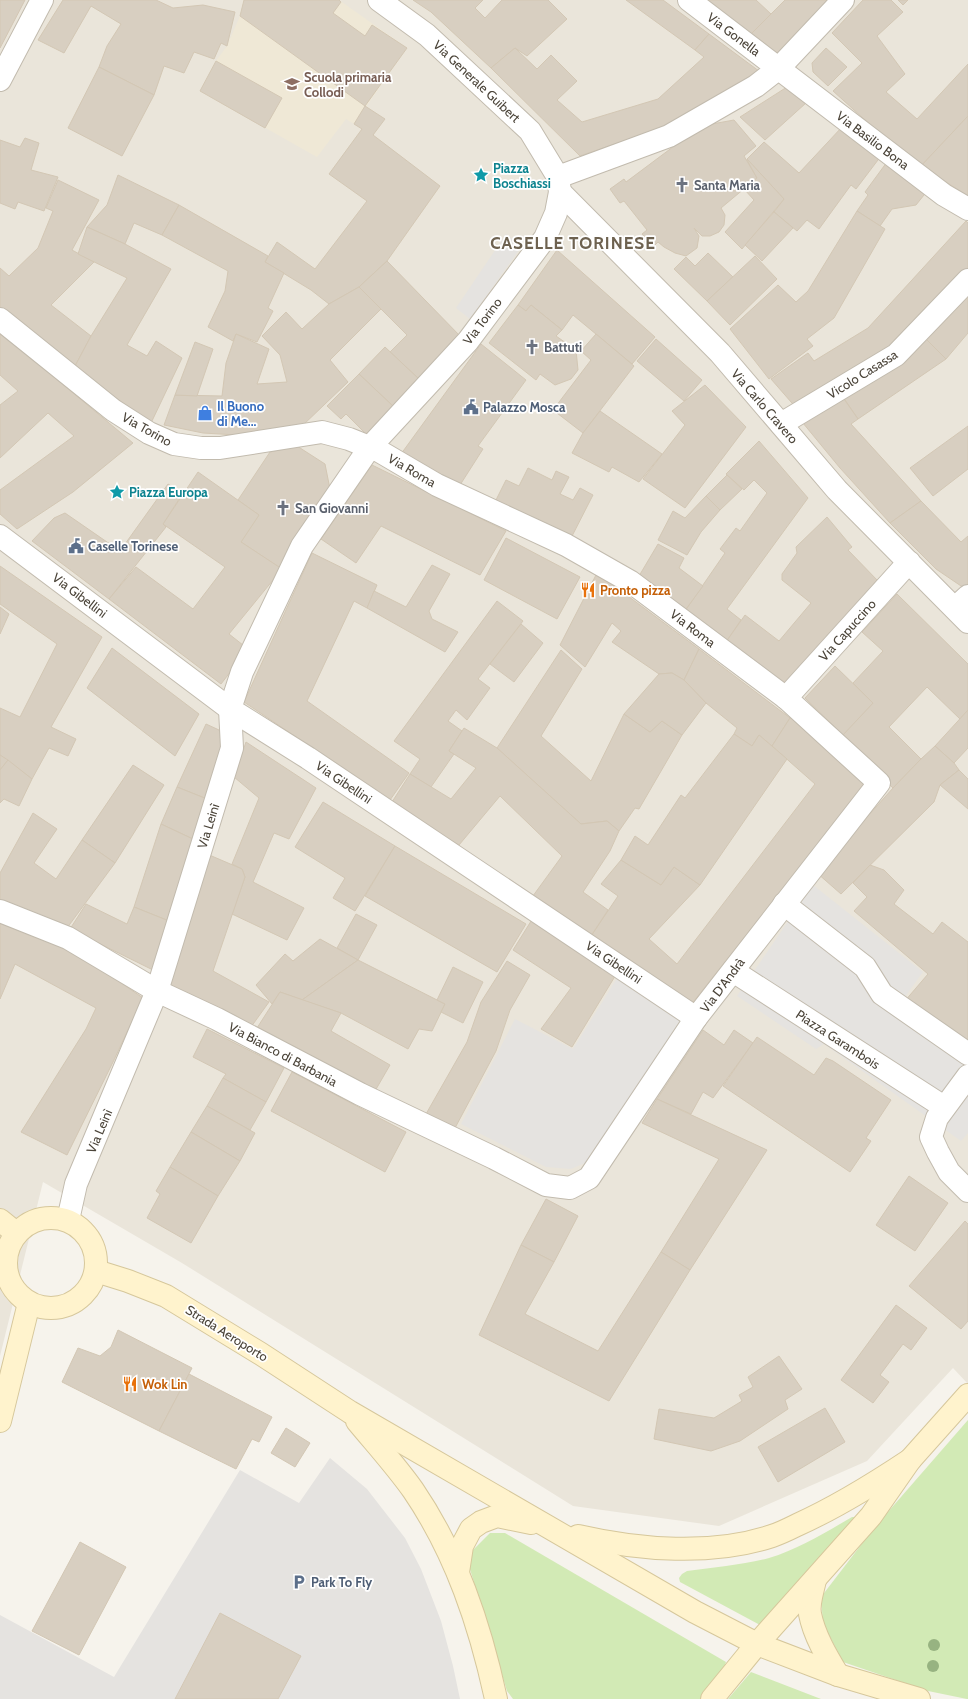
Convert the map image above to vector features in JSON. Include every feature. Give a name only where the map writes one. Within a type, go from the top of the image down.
[{"type":"main road","points":[[54,1217],[68,1220],[81,1228],[91,1241],[96,1256],[96,1271],[91,1285],[82,1296],[70,1304],[56,1308],[42,1308],[28,1303],[14,1290],[10,1284],[6,1272],[5,1258],[8,1245],[8,1227],[26,1224],[39,1218],[54,1217]]},
{"type":"main road","name":"Strada Aeroporto","points":[[96,1271],[128,1281],[166,1296],[261,1354],[350,1412]]},
{"type":"main road","points":[[0,1420],[28,1303]]},
{"type":"main road","points":[[712,1699],[757,1644],[871,1516],[910,1460],[968,1394]]},
{"type":"main road","points":[[350,1412],[695,1612],[757,1644],[838,1675],[919,1699]]},
{"type":"main road","points":[[350,1412],[413,1490],[438,1532],[458,1572],[474,1616],[496,1698]]},
{"type":"main road","points":[[458,1572],[462,1546],[471,1530],[481,1522],[497,1516],[517,1519],[557,1531],[603,1542],[656,1549],[723,1547],[772,1536],[816,1517],[862,1492],[910,1460]]},
{"type":"main road","points":[[815,1580],[810,1605],[810,1614],[824,1651],[838,1675]]},
{"type":"street","points":[[0,80],[42,0]]},
{"type":"street","name":"Via Generale Guibert","points":[[380,0],[427,35],[530,131],[559,184]]},
{"type":"street","name":"Via Gonella","points":[[688,0],[779,68]]},
{"type":"street","points":[[559,184],[669,136],[756,86],[779,68],[843,0]]},
{"type":"street","name":"Via Basilio Bona","points":[[779,68],[944,195],[968,209]]},
{"type":"street","name":"Via Carlo Cravero","points":[[559,184],[720,353],[837,490],[909,562],[964,609]]},
{"type":"street","name":"Via Torino","points":[[0,319],[113,410],[149,433],[174,444],[201,448],[220,448],[322,432],[349,439],[374,449],[468,341],[545,238],[556,213],[559,184]]},
{"type":"street","name":"Vicolo Casassa","points":[[781,424],[896,355],[968,280]]},
{"type":"street","name":"Via Roma","points":[[374,449],[437,485],[566,545],[631,582],[786,698],[879,783]]},
{"type":"street","name":"Via Leinì","points":[[68,1220],[76,1184],[157,991],[232,748],[230,709],[242,672],[302,546],[374,449]]},
{"type":"street","name":"Via Gibellini","points":[[2,541],[230,709],[308,758],[696,1018]]},
{"type":"street","name":"Via Capuccino","points":[[786,698],[909,562]]},
{"type":"street","name":"Via D'Andrà","points":[[570,1188],[589,1178],[696,1018],[879,783]]},
{"type":"street","points":[[784,904],[866,967],[882,994],[968,1054]]},
{"type":"street","name":"Via Bianco di Barbania","points":[[0,911],[68,938],[157,991],[217,1019],[360,1094],[494,1158],[546,1185],[570,1188]]},
{"type":"street","name":"Piazza Garambois","points":[[732,970],[944,1107]]},
{"type":"street","points":[[968,1076],[937,1118],[931,1137],[949,1172],[968,1191]]},
{"type":"shaded area","points":[[0,0],[968,0],[968,1384],[953,1368],[867,1461],[719,1526],[573,1506],[182,1263],[43,1182],[0,1356]]},
{"type":"shaded area","name":"Scuola primaria Collodi","points":[[244,0],[339,0],[407,48],[354,124],[346,119],[317,157],[200,91],[216,61],[227,46],[240,16]]},
{"type":"shaded area","points":[[506,234],[522,246],[470,319],[456,308]]},
{"type":"shaded area","points":[[813,885],[923,972],[902,1001],[968,1045],[968,1133],[961,1141],[824,1044],[816,1049],[737,996]]},
{"type":"shaded area","points":[[619,975],[683,1016],[594,1153],[585,1163],[571,1169],[546,1167],[461,1124],[515,1019],[573,1049]]},
{"type":"shaded area","name":"Park To Fly","points":[[330,1458],[367,1489],[405,1538],[421,1569],[441,1621],[460,1699],[0,1699],[0,1615],[114,1677],[240,1470],[299,1503]]},
{"type":"green space","points":[[968,1420],[967,1699],[928,1691],[843,1662],[823,1623],[821,1597],[874,1528]]},
{"type":"green space","points":[[852,1517],[857,1517],[760,1625],[680,1582],[679,1578],[687,1571],[729,1566],[769,1558],[791,1550]]},
{"type":"green space","points":[[490,1533],[505,1533],[726,1662],[720,1678],[701,1699],[513,1699],[507,1691],[469,1566],[473,1550]]},
{"type":"green space","points":[[751,1672],[821,1699],[728,1699]]},
{"type":"building","points":[[0,0],[25,0],[0,48]]},
{"type":"building","points":[[63,0],[156,0],[173,8],[203,5],[235,12],[227,46],[221,43],[214,59],[194,52],[184,73],[164,66],[154,95],[99,67],[107,46],[121,24],[91,6],[64,53],[38,40]]},
{"type":"building","points":[[244,0],[339,0],[341,2],[333,13],[365,36],[372,25],[407,48],[365,106],[240,16]]},
{"type":"building","points":[[413,0],[483,0],[475,8],[485,18],[502,0],[548,0],[567,19],[527,56],[515,48],[491,68],[431,12]]},
{"type":"building","points":[[626,0],[663,0],[709,34],[695,50]]},
{"type":"building","points":[[704,0],[756,0],[771,14],[750,35]]},
{"type":"building","points":[[785,0],[832,0],[774,59],[750,35]]},
{"type":"building","points":[[863,0],[891,0],[903,12],[877,36],[905,74],[886,92],[917,119],[968,64],[968,116],[921,166],[894,146],[833,91],[862,63],[832,33]]},
{"type":"building","points":[[898,0],[908,0],[903,5]]},
{"type":"building","points":[[709,34],[763,74],[681,121],[580,156],[491,68],[515,48],[537,69],[551,55],[577,81],[557,100],[582,122],[658,99],[704,57],[695,50]]},
{"type":"building","points":[[826,48],[847,67],[828,86],[813,72],[812,63]]},
{"type":"building","points":[[216,61],[282,98],[265,128],[200,91]]},
{"type":"building","points":[[99,67],[154,95],[122,156],[68,128]]},
{"type":"building","points":[[787,87],[806,103],[765,140],[740,117]]},
{"type":"building","points":[[365,106],[385,119],[373,135],[440,186],[387,261],[359,287],[329,304],[311,290],[265,262],[277,242],[315,269],[367,201],[329,174],[362,129],[354,124]]},
{"type":"building","points":[[968,116],[968,196],[921,166]]},
{"type":"building","name":"Santa Maria","points":[[734,120],[756,146],[744,156],[757,178],[721,208],[725,215],[724,225],[719,232],[710,236],[702,236],[694,228],[699,236],[697,248],[686,256],[675,253],[658,242],[653,247],[642,234],[647,230],[624,201],[620,203],[610,189],[624,179],[626,182],[701,126]]},
{"type":"building","points":[[842,127],[881,156],[856,189],[851,185],[819,229],[807,220],[797,231],[774,212],[784,199],[747,159],[764,142],[799,173]]},
{"type":"building","points":[[25,138],[39,143],[31,170],[58,177],[44,211],[18,202],[15,209],[0,203],[0,140],[20,147]]},
{"type":"building","points":[[747,159],[784,199],[742,249],[725,232],[754,200],[744,189],[757,178]]},
{"type":"building","points":[[887,162],[928,190],[916,205],[892,209],[880,226],[857,211],[868,195],[865,192]]},
{"type":"building","points":[[118,175],[179,205],[162,235],[134,223],[125,244],[87,227],[107,205]]},
{"type":"building","points":[[58,180],[99,200],[72,250],[94,262],[51,305],[91,336],[74,368],[0,307],[0,268],[9,276],[38,248],[53,211],[46,208]]},
{"type":"building","points":[[179,205],[268,256],[265,262],[284,273],[268,308],[273,311],[257,342],[236,334],[233,341],[208,327],[225,291],[228,271],[162,235]]},
{"type":"building","points":[[857,211],[885,229],[834,318],[807,339],[813,346],[769,379],[730,329],[778,285],[796,302],[808,291]]},
{"type":"building","points":[[774,212],[793,228],[762,261],[745,245]]},
{"type":"building","points":[[966,221],[968,223],[968,275],[895,353],[798,410],[771,379],[808,353],[814,361],[868,328]]},
{"type":"building","points":[[87,227],[125,244],[171,269],[127,345],[147,356],[156,341],[182,358],[151,423],[74,368],[91,336],[127,278],[78,254]]},
{"type":"building","points":[[557,250],[655,337],[632,364],[573,315],[562,330],[531,305],[526,311],[518,305]]},
{"type":"building","points":[[708,253],[733,277],[707,301],[674,269],[686,257],[695,266]]},
{"type":"building","points":[[755,256],[777,279],[730,325],[707,301]]},
{"type":"building","points":[[387,261],[461,337],[421,381],[390,352],[407,335],[359,287]]},
{"type":"building","points":[[359,287],[381,309],[330,360],[348,382],[301,427],[237,435],[203,433],[164,425],[175,395],[222,396],[226,363],[236,334],[269,349],[257,384],[287,382],[280,355],[262,336],[286,312],[302,329],[329,304]]},
{"type":"building","points":[[968,287],[968,333],[946,359],[923,336]]},
{"type":"building","name":"Battuti","points":[[518,305],[526,311],[531,305],[562,330],[556,336],[576,350],[578,370],[571,379],[555,385],[540,374],[536,380],[489,343]]},
{"type":"building","points":[[0,332],[133,443],[73,492],[17,529],[0,514],[0,490],[74,436],[48,413],[0,458],[0,405],[18,391],[0,375]]},
{"type":"building","points":[[596,334],[634,366],[583,433],[553,410],[591,360],[581,351]]},
{"type":"building","points":[[923,336],[946,359],[858,419],[841,394]]},
{"type":"building","points":[[656,339],[702,380],[684,401],[637,361]]},
{"type":"building","points":[[195,342],[213,349],[197,396],[175,395]]},
{"type":"building","name":"Palazzo Mosca","points":[[481,344],[526,380],[478,446],[483,449],[460,485],[401,454]]},
{"type":"building","points":[[385,347],[421,381],[395,408],[359,374]]},
{"type":"building","points":[[359,374],[395,408],[370,438],[346,414],[341,419],[327,406]]},
{"type":"building","points":[[705,385],[746,427],[685,508],[643,479],[685,425],[672,411]]},
{"type":"building","points":[[839,392],[858,419],[851,424],[921,501],[890,523],[840,468],[798,417]]},
{"type":"building","points":[[600,411],[662,454],[639,482],[612,467],[609,472],[572,453],[583,433]]},
{"type":"building","points":[[968,426],[968,469],[933,496],[910,468]]},
{"type":"building","points":[[759,441],[808,498],[727,609],[741,620],[726,642],[685,611],[725,553],[720,549],[736,528],[740,531],[767,493],[754,480],[744,490],[726,474]]},
{"type":"building","name":"San Giovanni","points":[[297,446],[325,464],[330,489],[282,569],[241,542],[259,515],[238,500],[270,452]]},
{"type":"building","points":[[372,465],[506,531],[480,575],[381,526],[356,563],[321,539]]},
{"type":"building","points":[[528,468],[552,480],[556,471],[569,477],[560,494],[573,500],[580,488],[593,495],[569,542],[494,504],[506,480],[519,486]]},
{"type":"building","points":[[198,472],[259,515],[241,542],[282,569],[229,634],[248,649],[221,684],[109,599],[136,567],[193,609],[225,567],[163,524]]},
{"type":"building","points":[[727,475],[742,489],[720,510],[706,496]]},
{"type":"building","name":"Caselle Torinese","points":[[168,484],[183,493],[163,524],[166,527],[109,599],[32,541],[54,518],[65,513],[120,551]]},
{"type":"building","points":[[706,496],[720,510],[701,532],[687,555],[658,540],[673,511],[685,518]]},
{"type":"building","points":[[921,501],[961,542],[968,536],[968,584],[964,588],[936,569],[890,523]]},
{"type":"building","points":[[827,517],[852,547],[848,550],[878,581],[787,685],[726,642],[745,615],[779,641],[811,603],[782,580],[782,574],[797,553],[796,547]]},
{"type":"building","points":[[506,538],[580,577],[557,619],[484,580]]},
{"type":"building","points":[[658,544],[684,558],[679,568],[703,586],[686,609],[639,576]]},
{"type":"building","points":[[312,553],[377,585],[367,608],[354,601],[307,701],[409,773],[390,800],[244,702]]},
{"type":"building","points":[[432,565],[450,574],[429,611],[432,619],[458,632],[445,652],[367,608],[374,591],[406,607]]},
{"type":"building","points":[[0,566],[102,637],[51,727],[76,739],[68,756],[49,748],[32,779],[0,755],[0,708],[20,717],[57,644],[0,604]]},
{"type":"building","points":[[597,573],[699,649],[684,680],[672,673],[659,674],[612,642],[621,631],[612,623],[585,667],[560,645]]},
{"type":"building","points":[[897,594],[968,664],[968,710],[960,719],[927,687],[889,727],[921,759],[893,788],[840,737],[873,703],[853,683],[883,651],[862,632]]},
{"type":"building","points":[[497,601],[523,621],[478,679],[490,688],[467,720],[456,710],[448,721],[462,731],[449,751],[454,754],[431,787],[410,774],[420,759],[394,741]]},
{"type":"building","points":[[0,607],[9,614],[0,634]]},
{"type":"building","points":[[521,624],[543,643],[514,682],[490,664]]},
{"type":"building","points":[[112,648],[199,714],[175,756],[87,688]]},
{"type":"building","points":[[699,649],[790,718],[772,746],[759,735],[752,746],[734,734],[737,728],[706,703],[684,680]]},
{"type":"building","points":[[561,650],[582,669],[541,736],[591,781],[624,714],[650,732],[662,721],[682,735],[639,809],[635,808],[619,831],[607,821],[581,824],[497,748]]},
{"type":"building","points":[[835,666],[873,703],[843,735],[805,698]]},
{"type":"building","points":[[672,673],[684,680],[706,703],[682,735],[662,721],[650,732],[624,714],[659,674]]},
{"type":"building","points":[[968,710],[968,748],[954,763],[935,746]]},
{"type":"building","points":[[790,718],[795,718],[868,781],[690,1006],[589,939],[618,896],[601,884],[621,860],[661,885],[674,867],[700,885],[649,939],[677,964],[815,784],[772,746]]},
{"type":"building","points":[[206,724],[219,730],[227,744],[207,799],[177,787]]},
{"type":"building","points":[[464,728],[497,748],[581,824],[607,821],[619,831],[610,851],[583,892],[608,910],[589,939],[530,900],[562,856],[500,796],[459,845],[433,830],[392,802],[410,774],[451,799],[476,768],[449,751]]},
{"type":"building","points":[[734,734],[752,746],[759,735],[787,759],[700,885],[674,867],[661,885],[621,860],[635,836],[648,845],[681,795],[685,798]]},
{"type":"building","points":[[246,742],[316,788],[289,839],[274,833],[253,882],[304,908],[287,940],[232,914],[245,877],[242,869],[232,864],[259,798],[234,777]]},
{"type":"building","points":[[935,746],[954,763],[959,770],[940,785],[934,802],[841,894],[817,873],[893,788]]},
{"type":"building","points":[[0,755],[8,760],[0,770]]},
{"type":"building","points":[[8,760],[32,779],[19,806],[4,799],[0,803],[0,770]]},
{"type":"building","points":[[133,765],[164,785],[115,863],[82,840]]},
{"type":"building","points":[[959,770],[968,779],[968,809],[940,785]]},
{"type":"building","points":[[177,787],[207,799],[195,840],[161,824]]},
{"type":"building","points":[[323,802],[395,846],[355,911],[333,898],[345,878],[295,847]]},
{"type":"building","points":[[33,813],[57,829],[34,863],[56,879],[82,840],[115,863],[67,928],[0,900],[0,873]]},
{"type":"building","points":[[161,824],[195,840],[169,921],[134,907]]},
{"type":"building","points":[[395,846],[526,924],[497,972],[365,896]]},
{"type":"building","points":[[207,854],[242,869],[245,877],[213,971],[269,1002],[251,1027],[169,985]]},
{"type":"building","points":[[870,865],[884,870],[904,890],[894,904],[933,934],[942,922],[968,942],[968,1043],[904,1002],[928,974],[854,911],[867,897],[853,883]]},
{"type":"building","points":[[86,904],[127,924],[134,907],[169,921],[153,970],[70,929]]},
{"type":"building","points":[[356,914],[377,925],[358,960],[337,948]]},
{"type":"building","points":[[0,918],[82,956],[143,998],[67,1155],[21,1132],[86,1029],[96,1008],[15,964],[0,999]]},
{"type":"building","points":[[533,918],[617,973],[572,1047],[541,1029],[571,988],[513,950]]},
{"type":"building","points":[[320,939],[358,960],[302,1000],[280,992],[272,1004],[256,985],[285,954],[293,961]]},
{"type":"building","points":[[358,960],[445,1004],[432,1031],[419,1029],[408,1049],[341,1013],[302,1000]]},
{"type":"building","points":[[507,961],[530,975],[510,1010],[496,1051],[455,1128],[426,1114],[467,1042],[481,1002]]},
{"type":"building","points":[[453,967],[483,982],[463,1023],[441,1012],[445,1004],[437,1000]]},
{"type":"building","points":[[280,992],[341,1013],[331,1031],[390,1065],[375,1091],[257,1028]]},
{"type":"building","points":[[207,1029],[284,1068],[266,1102],[223,1078],[226,1074],[193,1057]]},
{"type":"building","points":[[703,1030],[724,1045],[734,1030],[753,1043],[713,1098],[703,1092],[691,1114],[657,1099]]},
{"type":"building","points":[[757,1037],[814,1075],[826,1058],[833,1061],[891,1100],[866,1138],[871,1141],[850,1172],[723,1086]]},
{"type":"building","points":[[292,1072],[406,1132],[385,1172],[271,1111]]},
{"type":"building","points":[[223,1078],[266,1102],[250,1130],[207,1106]]},
{"type":"building","points":[[657,1099],[767,1150],[690,1270],[661,1252],[719,1159],[642,1123]]},
{"type":"building","points":[[207,1106],[255,1133],[240,1161],[191,1132]]},
{"type":"building","points":[[191,1132],[240,1161],[218,1196],[170,1167]]},
{"type":"building","points":[[170,1167],[218,1196],[191,1243],[147,1218],[160,1194],[156,1191]]},
{"type":"building","points":[[909,1176],[948,1203],[915,1251],[876,1225]]},
{"type":"building","points":[[546,1199],[578,1216],[554,1262],[521,1245]]},
{"type":"building","points":[[965,1221],[968,1224],[968,1321],[961,1329],[909,1286]]},
{"type":"building","points":[[521,1245],[554,1262],[525,1314],[598,1351],[661,1252],[690,1270],[609,1401],[479,1335]]},
{"type":"building","points":[[896,1305],[927,1328],[911,1350],[903,1344],[880,1375],[889,1382],[873,1403],[841,1380]]},
{"type":"building","points":[[118,1330],[192,1368],[159,1431],[62,1382],[78,1348],[100,1356],[111,1347]]},
{"type":"building","points":[[779,1356],[802,1389],[785,1400],[788,1409],[740,1441],[711,1451],[654,1439],[659,1409],[714,1418],[742,1401],[739,1395],[753,1387],[748,1377]]},
{"type":"building","points":[[189,1374],[272,1417],[259,1442],[252,1439],[236,1469],[159,1431]]},
{"type":"building","points":[[825,1408],[845,1442],[778,1482],[758,1447]]},
{"type":"building","points":[[286,1428],[310,1443],[295,1467],[271,1453]]},
{"type":"building","points":[[80,1542],[126,1567],[79,1655],[32,1631]]},
{"type":"building","points":[[220,1613],[301,1656],[278,1699],[175,1699]]},
{"type":"place","name":"Scuola primaria Collodi","points":[[292,84]]},
{"type":"place","name":"Piazza Boschiassi","points":[[481,175]]},
{"type":"place","name":"Santa Maria","points":[[682,185]]},
{"type":"place","name":"Battuti","points":[[532,347]]},
{"type":"place","name":"Palazzo Mosca","points":[[471,407]]},
{"type":"place","name":"Il Buono di Me...","points":[[205,413]]},
{"type":"place","name":"Piazza Europa","points":[[117,492]]},
{"type":"place","name":"San Giovanni","points":[[283,508]]},
{"type":"place","name":"Caselle Torinese","points":[[76,546]]},
{"type":"place","name":"Pronto pizza","points":[[588,590]]},
{"type":"place","name":"Wok Lin","points":[[130,1384]]},
{"type":"place","name":"Park To Fly","points":[[299,1582]]},
{"type":"district","name":"CASELLE TORINESE","points":[[573,243]]}]
